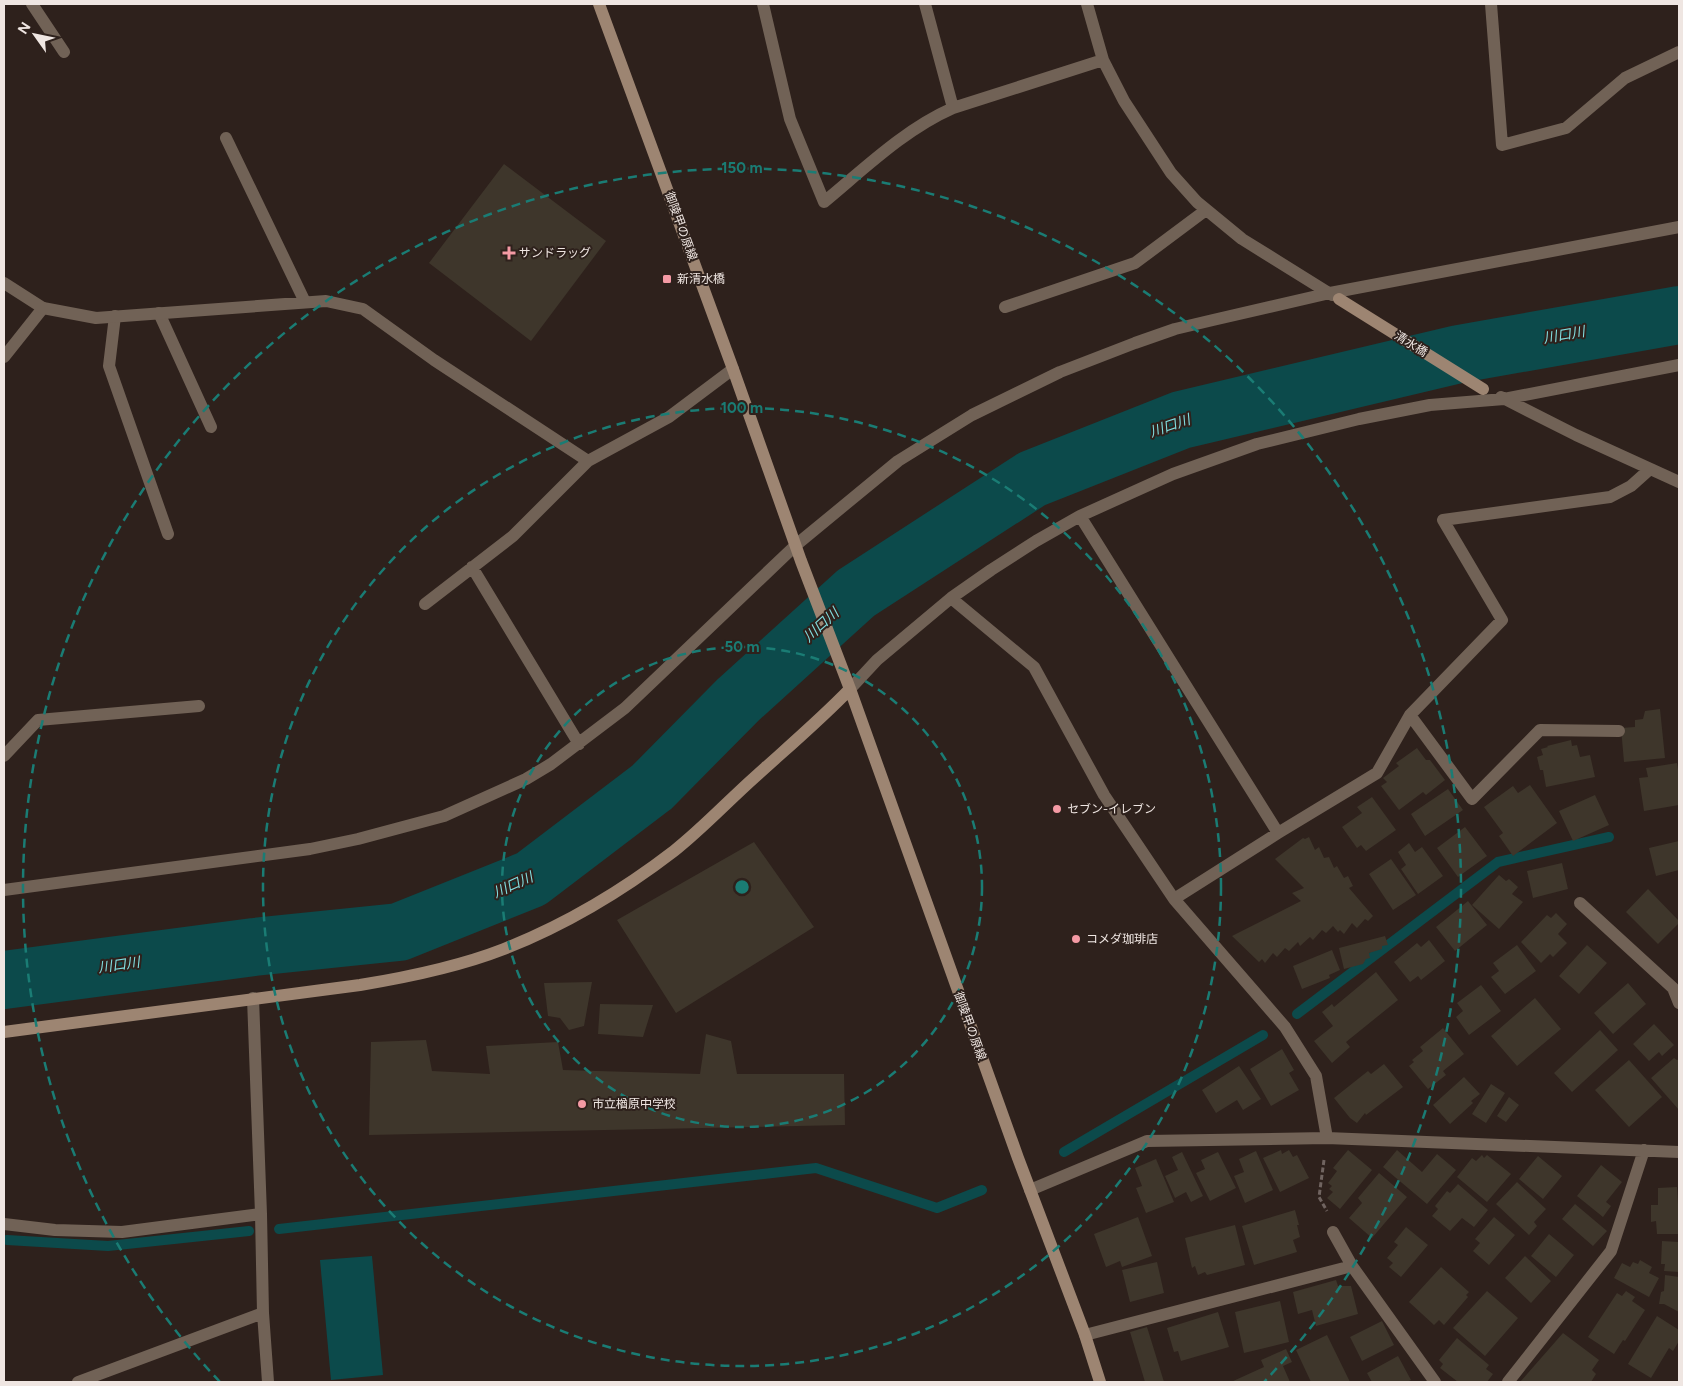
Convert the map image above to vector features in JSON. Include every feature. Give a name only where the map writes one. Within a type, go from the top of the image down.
[{"type":"street","points":[[32,4],[64,52]]},
{"type":"street","name":"御陵甲の原線","points":[[599,4],[796,546],[850,689],[1011,1139],[1085,1335],[1100,1382]]},
{"type":"street","points":[[762,4],[790,119],[824,202],[878,157],[934,117],[953,108],[1103,60]]},
{"type":"street","points":[[925,4],[953,108]]},
{"type":"street","points":[[1087,4],[1103,60],[1124,101],[1171,173],[1206,210],[1242,239],[1334,296]]},
{"type":"street","points":[[1491,4],[1502,145],[1566,128],[1625,78],[1679,52]]},
{"type":"street","points":[[226,138],[305,302]]},
{"type":"street","points":[[1005,307],[1135,262],[1206,210]]},
{"type":"street","points":[[4,890],[310,849],[358,839],[444,816],[526,779],[579,744],[625,708],[796,546],[898,461],[972,415],[1060,372],[1135,343],[1175,330],[1679,227]]},
{"type":"street","points":[[4,283],[43,308],[96,318],[326,300],[363,309],[434,360],[588,461]]},
{"type":"street","name":"清水橋","points":[[1334,296],[1504,399]]},
{"type":"street","points":[[4,357],[43,308]]},
{"type":"street","points":[[159,313],[211,427]]},
{"type":"street","points":[[115,316],[109,366],[168,534]]},
{"type":"street","points":[[4,1032],[369,983],[454,965],[503,949],[583,912],[617,892],[675,850],[822,718],[873,664],[951,598],[1036,541],[1080,516],[1173,474],[1257,444],[1359,419],[1430,405],[1504,399],[1679,365]]},
{"type":"street","points":[[425,604],[513,536],[588,461],[668,417],[733,370]]},
{"type":"street","points":[[1504,399],[1576,435],[1679,482]]},
{"type":"street","points":[[1174,898],[1278,832],[1377,773],[1410,715],[1502,620],[1443,520],[1610,497],[1631,486],[1650,468]]},
{"type":"street","points":[[1080,516],[1278,832]]},
{"type":"street","points":[[472,567],[579,744]]},
{"type":"street","points":[[951,598],[1034,667],[1104,795],[1174,898],[1285,1026],[1316,1076],[1327,1138]]},
{"type":"street","points":[[4,756],[38,720],[199,706]]},
{"type":"street","points":[[1410,715],[1472,799],[1540,730],[1619,731]]},
{"type":"street","points":[[1580,903],[1672,988],[1679,1003]]},
{"type":"street","points":[[253,998],[263,1312],[268,1382]]},
{"type":"street","points":[[1030,1190],[1147,1140],[1327,1138],[1679,1152]]},
{"type":"street","points":[[1508,1382],[1611,1251],[1644,1150]]},
{"type":"street","points":[[4,1224],[55,1230],[122,1232],[261,1214]]},
{"type":"street","points":[[1333,1232],[1352,1266],[1435,1382]]},
{"type":"street","points":[[1085,1335],[1352,1266]]},
{"type":"street","points":[[78,1382],[263,1312]]},
{"type":"path","points":[[1327,1138],[1319,1197],[1335,1225],[1333,1232]]},
{"type":"water","points":[[372,1256],[383,1375],[331,1380],[320,1260]]},
{"type":"building","points":[[504,164],[606,241],[531,341],[429,263]]},
{"type":"building","points":[[1660,709],[1665,758],[1624,762],[1621,728],[1635,727],[1635,720],[1643,719],[1645,711]]},
{"type":"building","points":[[1571,740],[1572,746],[1577,745],[1580,757],[1590,755],[1595,777],[1546,787],[1543,770],[1540,770],[1537,757],[1543,755],[1541,749]]},
{"type":"building","points":[[1417,748],[1426,760],[1430,760],[1445,780],[1426,795],[1423,792],[1399,810],[1381,786],[1387,782],[1383,778],[1399,766],[1396,763]]},
{"type":"building","points":[[1677,763],[1679,805],[1644,811],[1639,778],[1648,777],[1646,768]]},
{"type":"building","points":[[1530,785],[1557,823],[1513,856],[1499,836],[1503,833],[1484,807],[1513,786],[1518,793]]},
{"type":"building","points":[[1448,789],[1463,810],[1425,836],[1411,814]]},
{"type":"building","points":[[1595,795],[1609,825],[1573,841],[1559,811]]},
{"type":"building","points":[[1372,797],[1396,830],[1366,851],[1361,845],[1357,848],[1342,827],[1362,813],[1357,807]]},
{"type":"building","points":[[1465,827],[1487,856],[1458,877],[1437,848]]},
{"type":"building","points":[[1309,837],[1315,850],[1319,847],[1324,858],[1329,857],[1334,868],[1337,866],[1344,878],[1348,876],[1353,886],[1349,888],[1373,916],[1368,921],[1365,919],[1357,928],[1352,923],[1344,934],[1340,930],[1338,932],[1333,926],[1326,933],[1322,930],[1313,940],[1310,937],[1300,946],[1298,942],[1289,951],[1285,948],[1277,957],[1273,953],[1265,963],[1262,959],[1259,962],[1232,936],[1301,901],[1292,893],[1304,888],[1275,859],[1303,838]]},
{"type":"building","points":[[1679,841],[1679,870],[1656,876],[1649,848]]},
{"type":"building","points":[[754,842],[814,927],[676,1013],[617,920]]},
{"type":"building","points":[[1409,843],[1415,852],[1422,847],[1443,876],[1418,894],[1401,869],[1406,865],[1398,852]]},
{"type":"building","points":[[1391,859],[1416,895],[1393,910],[1369,874]]},
{"type":"building","points":[[1562,863],[1568,889],[1533,898],[1527,871]]},
{"type":"building","points":[[1499,875],[1506,881],[1509,879],[1518,887],[1512,894],[1523,902],[1499,929],[1472,905]]},
{"type":"building","points":[[1648,889],[1679,921],[1658,944],[1626,912]]},
{"type":"building","points":[[1468,901],[1487,925],[1455,951],[1436,927]]},
{"type":"building","points":[[1556,913],[1567,924],[1558,934],[1567,943],[1553,957],[1550,954],[1541,963],[1521,942],[1547,915],[1551,918]]},
{"type":"building","points":[[1385,936],[1388,945],[1369,953],[1370,958],[1366,959],[1363,964],[1344,969],[1339,948]]},
{"type":"building","points":[[1429,940],[1445,961],[1421,980],[1418,976],[1410,982],[1394,962],[1417,943],[1421,947]]},
{"type":"building","points":[[1517,945],[1536,971],[1505,994],[1491,977],[1499,971],[1493,963]]},
{"type":"building","points":[[1587,945],[1607,963],[1579,994],[1559,976]]},
{"type":"building","points":[[1332,950],[1340,970],[1329,975],[1330,978],[1302,989],[1293,966]]},
{"type":"building","points":[[1376,972],[1398,1000],[1346,1042],[1350,1047],[1332,1063],[1314,1041],[1333,1026],[1322,1012],[1332,1004],[1334,1007]]},
{"type":"building","points":[[592,982],[584,1026],[569,1030],[560,1018],[548,1016],[544,983]]},
{"type":"building","points":[[1628,983],[1646,1004],[1613,1034],[1594,1013]]},
{"type":"building","points":[[1481,985],[1501,1011],[1469,1035],[1456,1017],[1463,1011],[1457,1003]]},
{"type":"building","points":[[1535,998],[1561,1029],[1517,1066],[1491,1036]]},
{"type":"building","points":[[600,1004],[653,1005],[643,1037],[598,1034]]},
{"type":"building","points":[[1654,1024],[1674,1045],[1662,1056],[1659,1052],[1649,1061],[1633,1044]]},
{"type":"building","points":[[1443,1028],[1464,1054],[1443,1071],[1446,1075],[1428,1089],[1409,1066],[1414,1062],[1412,1060],[1423,1051],[1420,1047]]},
{"type":"building","points":[[1600,1030],[1618,1050],[1572,1092],[1554,1073]]},
{"type":"building","points":[[706,1034],[731,1041],[737,1074],[844,1074],[845,1125],[369,1135],[371,1042],[426,1040],[432,1071],[490,1074],[486,1046],[558,1042],[563,1070],[700,1074]]},
{"type":"building","points":[[1282,1049],[1294,1070],[1289,1073],[1299,1090],[1271,1106],[1250,1069]]},
{"type":"building","points":[[1674,1058],[1679,1059],[1679,1110],[1651,1078]]},
{"type":"building","points":[[1629,1060],[1662,1097],[1629,1127],[1595,1090]]},
{"type":"building","points":[[1384,1064],[1403,1087],[1366,1115],[1365,1113],[1357,1123],[1350,1118],[1334,1098],[1368,1071],[1371,1074]]},
{"type":"building","points":[[1239,1066],[1261,1099],[1243,1110],[1237,1100],[1216,1113],[1202,1090]]},
{"type":"building","points":[[1464,1077],[1480,1094],[1450,1124],[1433,1105]]},
{"type":"building","points":[[1491,1084],[1505,1093],[1486,1123],[1472,1114]]},
{"type":"building","points":[[1509,1097],[1519,1105],[1506,1122],[1497,1116]]},
{"type":"building","points":[[1281,1150],[1282,1154],[1289,1150],[1293,1157],[1297,1155],[1309,1178],[1280,1192],[1263,1158]]},
{"type":"building","points":[[1348,1150],[1372,1170],[1340,1209],[1327,1198],[1333,1192],[1329,1189],[1332,1186],[1328,1183],[1337,1171],[1333,1168]]},
{"type":"building","points":[[1397,1150],[1422,1172],[1437,1154],[1456,1170],[1427,1204],[1383,1167]]},
{"type":"building","points":[[1256,1151],[1273,1190],[1245,1203],[1234,1176],[1244,1172],[1239,1159]]},
{"type":"building","points":[[1182,1152],[1203,1196],[1191,1202],[1186,1192],[1175,1198],[1165,1176],[1178,1170],[1172,1157]]},
{"type":"building","points":[[1218,1152],[1236,1188],[1210,1201],[1196,1173],[1205,1169],[1201,1160]]},
{"type":"building","points":[[1482,1155],[1484,1158],[1487,1155],[1511,1174],[1487,1202],[1457,1177],[1472,1158],[1476,1161]]},
{"type":"building","points":[[1538,1156],[1562,1176],[1543,1199],[1519,1179]]},
{"type":"building","points":[[1156,1159],[1174,1202],[1146,1213],[1136,1188],[1142,1186],[1135,1168]]},
{"type":"building","points":[[1601,1165],[1622,1182],[1606,1202],[1611,1206],[1603,1217],[1577,1196]]},
{"type":"building","points":[[1379,1173],[1407,1197],[1372,1238],[1349,1218],[1362,1203],[1358,1198]]},
{"type":"building","points":[[1517,1182],[1546,1209],[1534,1222],[1537,1226],[1529,1235],[1496,1204]]},
{"type":"building","points":[[1458,1184],[1488,1210],[1474,1227],[1462,1218],[1450,1231],[1432,1216],[1438,1209],[1435,1206],[1447,1191],[1450,1193]]},
{"type":"building","points":[[1677,1187],[1679,1234],[1657,1234],[1656,1221],[1651,1222],[1651,1205],[1658,1205],[1658,1188]]},
{"type":"building","points":[[1575,1204],[1607,1231],[1593,1246],[1562,1219]]},
{"type":"building","points":[[1295,1210],[1300,1237],[1293,1240],[1297,1252],[1254,1265],[1242,1226]]},
{"type":"building","points":[[1138,1217],[1152,1256],[1122,1267],[1120,1261],[1106,1267],[1094,1234]]},
{"type":"building","points":[[1494,1217],[1515,1235],[1489,1265],[1473,1251],[1480,1243],[1475,1239]]},
{"type":"building","points":[[1235,1225],[1245,1265],[1207,1275],[1205,1272],[1198,1275],[1195,1266],[1192,1268],[1185,1238]]},
{"type":"building","points":[[1406,1227],[1428,1245],[1401,1277],[1389,1267],[1393,1263],[1387,1258],[1398,1245],[1394,1242]]},
{"type":"building","points":[[1549,1234],[1574,1255],[1556,1277],[1531,1256]]},
{"type":"building","points":[[1662,1241],[1679,1242],[1679,1272],[1664,1271],[1665,1264],[1661,1264]]},
{"type":"building","points":[[1525,1256],[1551,1281],[1531,1303],[1505,1278]]},
{"type":"building","points":[[1640,1260],[1652,1267],[1649,1273],[1659,1278],[1649,1297],[1614,1278],[1622,1263],[1630,1267],[1633,1262],[1638,1264]]},
{"type":"building","points":[[1157,1262],[1164,1293],[1130,1302],[1122,1270]]},
{"type":"building","points":[[1441,1267],[1469,1292],[1466,1295],[1468,1297],[1444,1325],[1439,1320],[1434,1325],[1409,1302]]},
{"type":"building","points":[[1665,1275],[1679,1277],[1679,1312],[1664,1304],[1659,1304],[1661,1292],[1664,1291]]},
{"type":"building","points":[[1336,1280],[1338,1286],[1351,1286],[1358,1314],[1316,1326],[1312,1310],[1298,1314],[1293,1292]]},
{"type":"building","points":[[1487,1291],[1518,1318],[1485,1356],[1453,1328]]},
{"type":"building","points":[[1626,1291],[1635,1297],[1632,1301],[1645,1310],[1625,1341],[1623,1340],[1614,1354],[1588,1337],[1617,1293],[1622,1296]]},
{"type":"building","points":[[1280,1301],[1289,1342],[1244,1353],[1235,1312]]},
{"type":"building","points":[[1218,1312],[1229,1347],[1181,1361],[1178,1351],[1174,1352],[1167,1328]]},
{"type":"building","points":[[1657,1316],[1679,1330],[1679,1341],[1673,1351],[1669,1348],[1651,1378],[1628,1364]]},
{"type":"building","points":[[1382,1321],[1394,1345],[1362,1361],[1350,1337]]},
{"type":"building","points":[[1147,1327],[1164,1382],[1145,1382],[1130,1332]]},
{"type":"building","points":[[1563,1333],[1599,1360],[1592,1370],[1596,1374],[1591,1382],[1520,1382]]},
{"type":"building","points":[[1327,1335],[1350,1382],[1311,1382],[1296,1350]]},
{"type":"building","points":[[1457,1338],[1489,1365],[1486,1369],[1493,1374],[1487,1382],[1458,1382],[1440,1368],[1443,1364],[1439,1360]]},
{"type":"building","points":[[1286,1349],[1292,1362],[1283,1366],[1290,1382],[1231,1382],[1264,1367],[1261,1360]]},
{"type":"building","points":[[1398,1356],[1411,1380],[1407,1382],[1372,1382],[1367,1373]]},
{"type":"waterway","name":"川口川","points":[[4,980],[254,947],[399,932],[531,879],[652,787],[738,700],[856,593],[1032,479],[1181,420],[1459,354],[1679,315]]},
{"type":"waterway","points":[[1297,1014],[1498,862],[1609,837]]},
{"type":"waterway","points":[[1064,1152],[1263,1035]]},
{"type":"waterway","points":[[279,1229],[816,1168],[937,1208],[982,1190]]},
{"type":"waterway","points":[[7,1240],[108,1246],[249,1231]]},
{"type":"place","name":"サンドラッグ","points":[[509,253]]},
{"type":"place","name":"新清水橋","points":[[667,279]]},
{"type":"place","name":"セブン-イレブン","points":[[1057,809]]},
{"type":"place","name":"コメダ珈琲店","points":[[1076,939]]},
{"type":"place","name":"市立楢原中学校","points":[[582,1104]]}]
